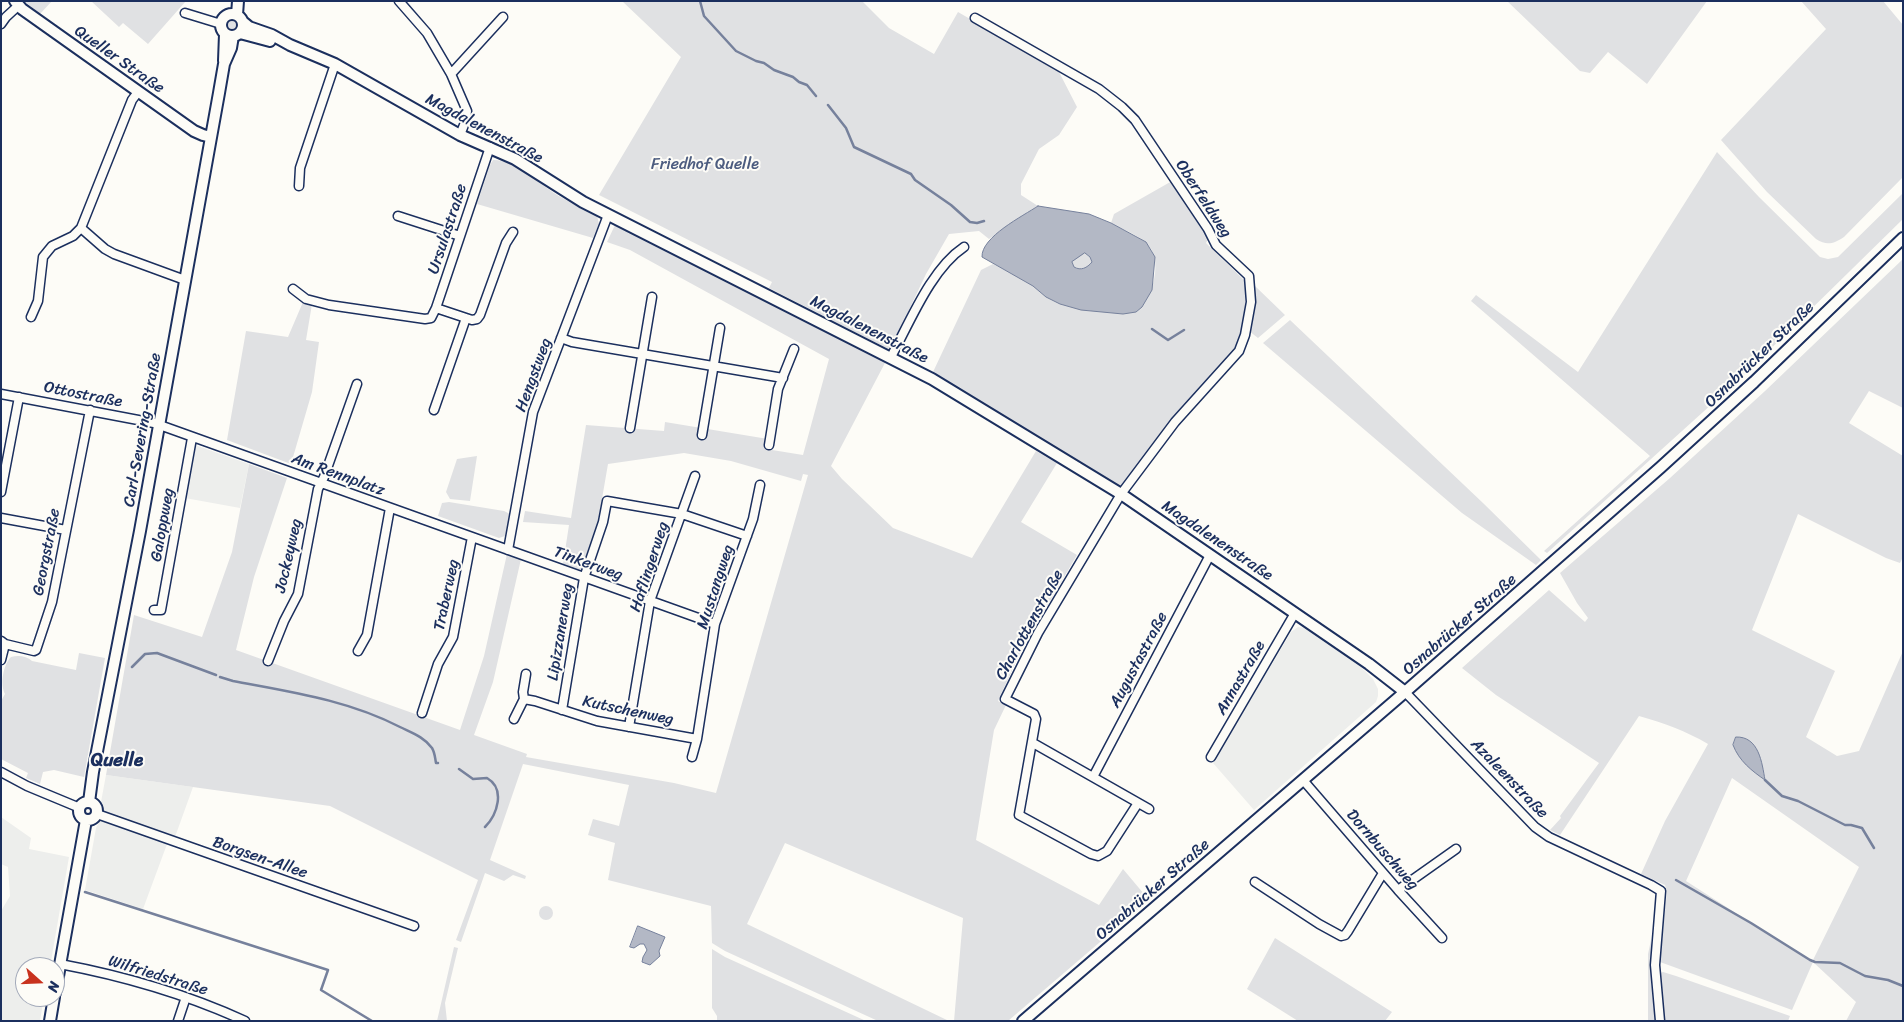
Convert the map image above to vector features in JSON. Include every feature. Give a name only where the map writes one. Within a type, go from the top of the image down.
[{"type":"street","name":"Carl-Severing-Straße","points":[[233,1],[234,26]]},
{"type":"street","name":"Carl-Severing-Straße","points":[[89,802],[210,137],[224,64],[231,48],[238,1]]},
{"type":"street","points":[[399,1],[427,33],[451,74],[467,111],[466,120],[460,135]]},
{"type":"street","points":[[1,24],[16,3]]},
{"type":"street","name":"Queller Straße","points":[[16,3],[194,131],[210,137]]},
{"type":"street","points":[[185,13],[221,24],[223,18],[234,26]]},
{"type":"street","points":[[451,74],[503,17]]},
{"type":"street","name":"Oberfeldweg","points":[[975,18],[1099,89],[1122,107],[1135,120],[1208,229],[1216,245],[1249,276],[1249,315],[1239,351],[1175,422],[1121,494]]},
{"type":"street","name":"Magdalenenstraße","points":[[234,26],[290,45],[335,64],[460,135],[515,159],[567,193],[608,215],[932,379],[1121,494],[1369,664],[1405,692]]},
{"type":"street","points":[[299,186],[300,168],[335,64]]},
{"type":"street","points":[[31,318],[38,300],[43,257],[52,246],[72,236],[81,228],[132,100],[138,92]]},
{"type":"street","name":"Ursulastraße","points":[[293,290],[306,299],[329,305],[425,319],[431,318],[490,147]]},
{"type":"street","name":"Hengstweg","points":[[508,550],[533,412],[608,215]]},
{"type":"street","points":[[398,216],[460,236]]},
{"type":"street","points":[[81,228],[105,250],[185,280]]},
{"type":"street","points":[[436,308],[477,320],[506,243],[513,232]]},
{"type":"street","name":"Osnabrücker Straße","points":[[1023,1021],[1405,692],[1668,461],[1754,382],[1903,238]]},
{"type":"street","points":[[891,357],[934,278],[953,254],[964,247]]},
{"type":"street","points":[[630,428],[652,296]]},
{"type":"street","points":[[434,410],[466,318]]},
{"type":"street","points":[[702,435],[720,328]]},
{"type":"street","points":[[561,338],[572,342],[783,378]]},
{"type":"street","points":[[769,445],[778,389],[794,349]]},
{"type":"street","name":"Jockeyweg","points":[[268,661],[284,621],[298,594],[318,489],[357,384]]},
{"type":"street","name":"Ottostraße","points":[[1,394],[159,425]]},
{"type":"street","points":[[1,492],[20,398]]},
{"type":"street","name":"Georgstraße","points":[[1,660],[3,642],[36,650],[52,602],[90,410]]},
{"type":"street","name":"Am Rennplatz","points":[[159,425],[508,550]]},
{"type":"street","name":"Galoppweg","points":[[154,610],[162,610],[192,438]]},
{"type":"street","name":"Haflingerweg","points":[[629,727],[650,601],[695,476]]},
{"type":"street","name":"Mustangweg","points":[[692,757],[697,739],[715,624],[753,519],[760,485]]},
{"type":"street","name":"Charlottenstraße","points":[[1121,494],[1031,644],[1005,699],[1034,714],[1036,719],[1019,815],[1098,856],[1107,851],[1138,803]]},
{"type":"street","name":"Lipizzanerweg","points":[[562,710],[584,578],[603,522],[607,501],[682,514]]},
{"type":"street","points":[[358,651],[366,635],[390,508]]},
{"type":"street","points":[[682,514],[747,536]]},
{"type":"street","points":[[1,518],[66,530]]},
{"type":"street","name":"Traberweg","points":[[422,713],[442,656],[453,637],[472,537]]},
{"type":"street","name":"Tinkerweg","points":[[508,550],[715,624]]},
{"type":"street","name":"Augustastraße","points":[[1093,777],[1210,555]]},
{"type":"street","name":"Annastraße","points":[[1211,757],[1295,613]]},
{"type":"street","points":[[514,719],[524,699],[523,692],[526,674]]},
{"type":"street","name":"Azaleenstraße","points":[[1405,692],[1535,827],[1549,837],[1661,891],[1655,965],[1660,1021]]},
{"type":"street","name":"Kutschenweg","points":[[524,699],[596,721],[697,739]]},
{"type":"street","points":[[1033,743],[1149,809]]},
{"type":"street","points":[[1,772],[27,786],[80,808]]},
{"type":"street","name":"Dornbuschweg","points":[[1303,780],[1442,938]]},
{"type":"street","points":[[89,802],[96,806],[97,814],[94,818],[86,820],[81,817],[80,808],[82,804],[89,802]]},
{"type":"street","name":"Borgsen-Allee","points":[[97,814],[414,926]]},
{"type":"street","points":[[61,957],[86,820]]},
{"type":"street","points":[[1398,890],[1456,849]]},
{"type":"street","points":[[1255,882],[1319,924],[1341,936],[1348,931],[1384,873]]},
{"type":"street","name":"Wilfriedstraße","points":[[65,965],[126,979],[186,997],[245,1021]]},
{"type":"street","points":[[178,1021],[186,997]]},
{"type":"street","points":[[50,1021],[53,1007]]},
{"type":"shaded area","points":[[1038,206],[1089,214],[1111,223],[1146,242],[1155,257],[1152,290],[1142,307],[1136,312],[1123,314],[1081,310],[1060,304],[982,257],[988,242],[995,235],[1013,221]],"holes":[[[1085,253],[1092,262],[1086,267],[1081,269],[1074,267],[1072,262]]]},
{"type":"shaded area","points":[[195,445],[249,464],[240,508],[185,498]]},
{"type":"shaded area","points":[[1298,627],[1306,628],[1358,664],[1373,679],[1378,689],[1378,696],[1376,702],[1254,810],[1213,763],[1291,632]]},
{"type":"shaded area","points":[[1736,737],[1750,741],[1754,746],[1761,759],[1765,780],[1742,761],[1733,745]]},
{"type":"shaded area","points":[[106,775],[193,787],[175,837],[170,836],[143,909],[85,890],[96,828],[104,813],[101,802]]},
{"type":"shaded area","points":[[1,817],[31,838],[29,849],[69,857],[52,957],[15,957],[15,1007],[42,1007],[40,1021],[1,1021],[1,911],[10,896],[8,867],[1,864]]},
{"type":"shaded area","points":[[638,926],[665,937],[659,951],[660,956],[650,965],[642,962],[647,950],[644,944],[634,948],[630,947]]},
{"type":"green space","points":[[24,1],[52,1],[40,14]]},
{"type":"green space","points":[[91,1],[186,1],[148,44],[123,23],[119,27]]},
{"type":"green space","name":"Friedhof Quelle","points":[[622,1],[862,1],[889,28],[934,54],[958,12],[1058,70],[1077,107],[1059,135],[1039,149],[1021,184],[1021,195],[1038,206],[989,239],[979,231],[949,234],[926,274],[890,350],[769,288],[772,282],[599,195],[681,57]]},
{"type":"green space","points":[[1507,1],[1707,1],[1647,84],[1608,52],[1590,73],[1580,71]]},
{"type":"green space","points":[[1801,1],[1883,1],[1903,25],[1903,177],[1844,237],[1830,243],[1823,243],[1816,239],[1767,192],[1721,140],[1826,29]]},
{"type":"green space","points":[[232,19],[238,25],[232,31],[226,25]]},
{"type":"green space","points":[[1717,152],[1759,197],[1820,257],[1828,259],[1838,257],[1903,193],[1903,219],[1744,375],[1547,553],[1544,551],[1650,456],[1471,301],[1476,295],[1578,372]]},
{"type":"green space","points":[[493,160],[518,168],[559,196],[597,216],[599,224],[593,238],[477,204]]},
{"type":"green space","points":[[1172,181],[1210,236],[1206,243],[1245,281],[1246,299],[1243,324],[1236,350],[1125,486],[1120,487],[933,372],[981,270],[993,264],[1022,278],[1046,297],[1060,303],[1081,309],[1136,312],[1152,288],[1155,268],[1154,258],[1151,249],[1145,242],[1111,223],[1114,214]]},
{"type":"green space","points":[[615,225],[886,361],[831,466],[893,528],[972,558],[1036,451],[1057,463],[1021,522],[1077,555],[1023,647],[998,701],[1006,705],[994,730],[976,840],[1099,905],[1123,869],[1149,900],[1008,1021],[954,1021],[963,918],[785,843],[747,924],[949,1021],[878,1021],[725,951],[712,943],[711,906],[608,880],[615,843],[588,835],[593,819],[619,826],[629,785],[523,764],[490,860],[526,876],[525,879],[513,875],[504,881],[485,873],[461,942],[456,940],[478,880],[330,806],[106,775],[134,615],[202,637],[232,552],[249,464],[287,478],[254,577],[236,650],[460,730],[484,656],[507,554],[521,559],[493,682],[474,735],[527,754],[526,757],[674,783],[716,793],[808,475],[803,474],[801,481],[731,461],[684,453],[608,464],[598,522],[581,570],[563,564],[569,525],[523,522],[525,511],[571,518],[586,425],[664,431],[665,422],[768,439],[766,449],[803,455],[829,359],[630,250],[607,242]]},
{"type":"green space","points":[[1085,253],[1092,262],[1084,268],[1074,267],[1072,262]]},
{"type":"green space","points":[[1903,259],[1903,408],[1869,391],[1849,423],[1903,456],[1903,557],[1900,563],[1886,558],[1798,514],[1752,630],[1835,671],[1806,737],[1837,756],[1859,751],[1903,651],[1903,1021],[1846,1021],[1856,1002],[1813,962],[1792,1010],[1660,962],[1667,891],[1665,885],[1641,874],[1665,821],[1708,744],[1675,728],[1639,716],[1560,835],[1550,830],[1561,818],[1560,816],[1599,763],[1496,695],[1462,668],[1549,590],[1585,622],[1588,618],[1560,573],[1670,478],[1765,391]],"holes":[[[1732,778],[1859,867],[1812,962],[1686,881]]]},
{"type":"green space","points":[[1255,286],[1285,315],[1258,338],[1249,331]]},
{"type":"green space","points":[[303,302],[312,304],[306,340],[319,342],[312,392],[291,464],[227,440],[246,331],[288,337]]},
{"type":"green space","points":[[1290,320],[1541,560],[1536,565],[1462,513],[1263,343]]},
{"type":"green space","points":[[477,456],[470,501],[450,499],[446,492],[457,459]]},
{"type":"green space","points":[[449,502],[504,511],[510,514],[505,536],[499,538],[438,516],[442,503]]},
{"type":"green space","points":[[79,653],[105,658],[84,777],[54,770],[43,772],[40,784],[26,778],[28,773],[1,759],[1,701],[5,694],[3,690],[4,670],[11,657],[19,656],[32,661],[76,670]]},
{"type":"green space","points":[[546,906],[551,908],[553,913],[551,918],[546,920],[541,918],[539,913],[541,908]]},
{"type":"green space","points":[[1275,938],[1392,1012],[1385,1021],[1298,1021],[1247,989]]},
{"type":"green space","points":[[1651,940],[1651,981],[1655,1021],[1648,1021],[1648,954]]},
{"type":"green space","points":[[454,947],[458,948],[445,1003],[447,1021],[437,1021]]},
{"type":"green space","points":[[712,949],[725,957],[866,1021],[717,1021],[717,1016],[712,1008]]},
{"type":"green space","points":[[1663,972],[1790,1016],[1788,1021],[1664,1021],[1660,973]]},
{"type":"waterway","points":[[700,1],[704,16],[736,51],[764,63],[774,70],[793,77],[807,85],[816,96]]},
{"type":"waterway","points":[[828,105],[846,128],[854,147],[911,174],[915,180],[951,205],[970,222],[984,221]]},
{"type":"waterway","points":[[1152,329],[1168,340],[1184,330]]},
{"type":"waterway","points":[[132,667],[145,654],[157,653],[216,675]]},
{"type":"waterway","points":[[220,677],[319,698],[360,710],[413,733],[425,741],[432,748],[436,763],[438,763]]},
{"type":"waterway","points":[[459,769],[473,779],[487,778],[496,789],[498,795],[496,809],[485,827]]},
{"type":"waterway","points":[[1765,780],[1782,796],[1798,801],[1845,825],[1862,828],[1874,848]]},
{"type":"waterway","points":[[1676,880],[1751,923],[1810,960],[1840,963],[1865,976],[1888,980],[1903,986]]},
{"type":"waterway","points":[[85,892],[328,970],[321,990],[372,1021]]},
{"type":"district","name":"Quelle","points":[[117,761]]}]
